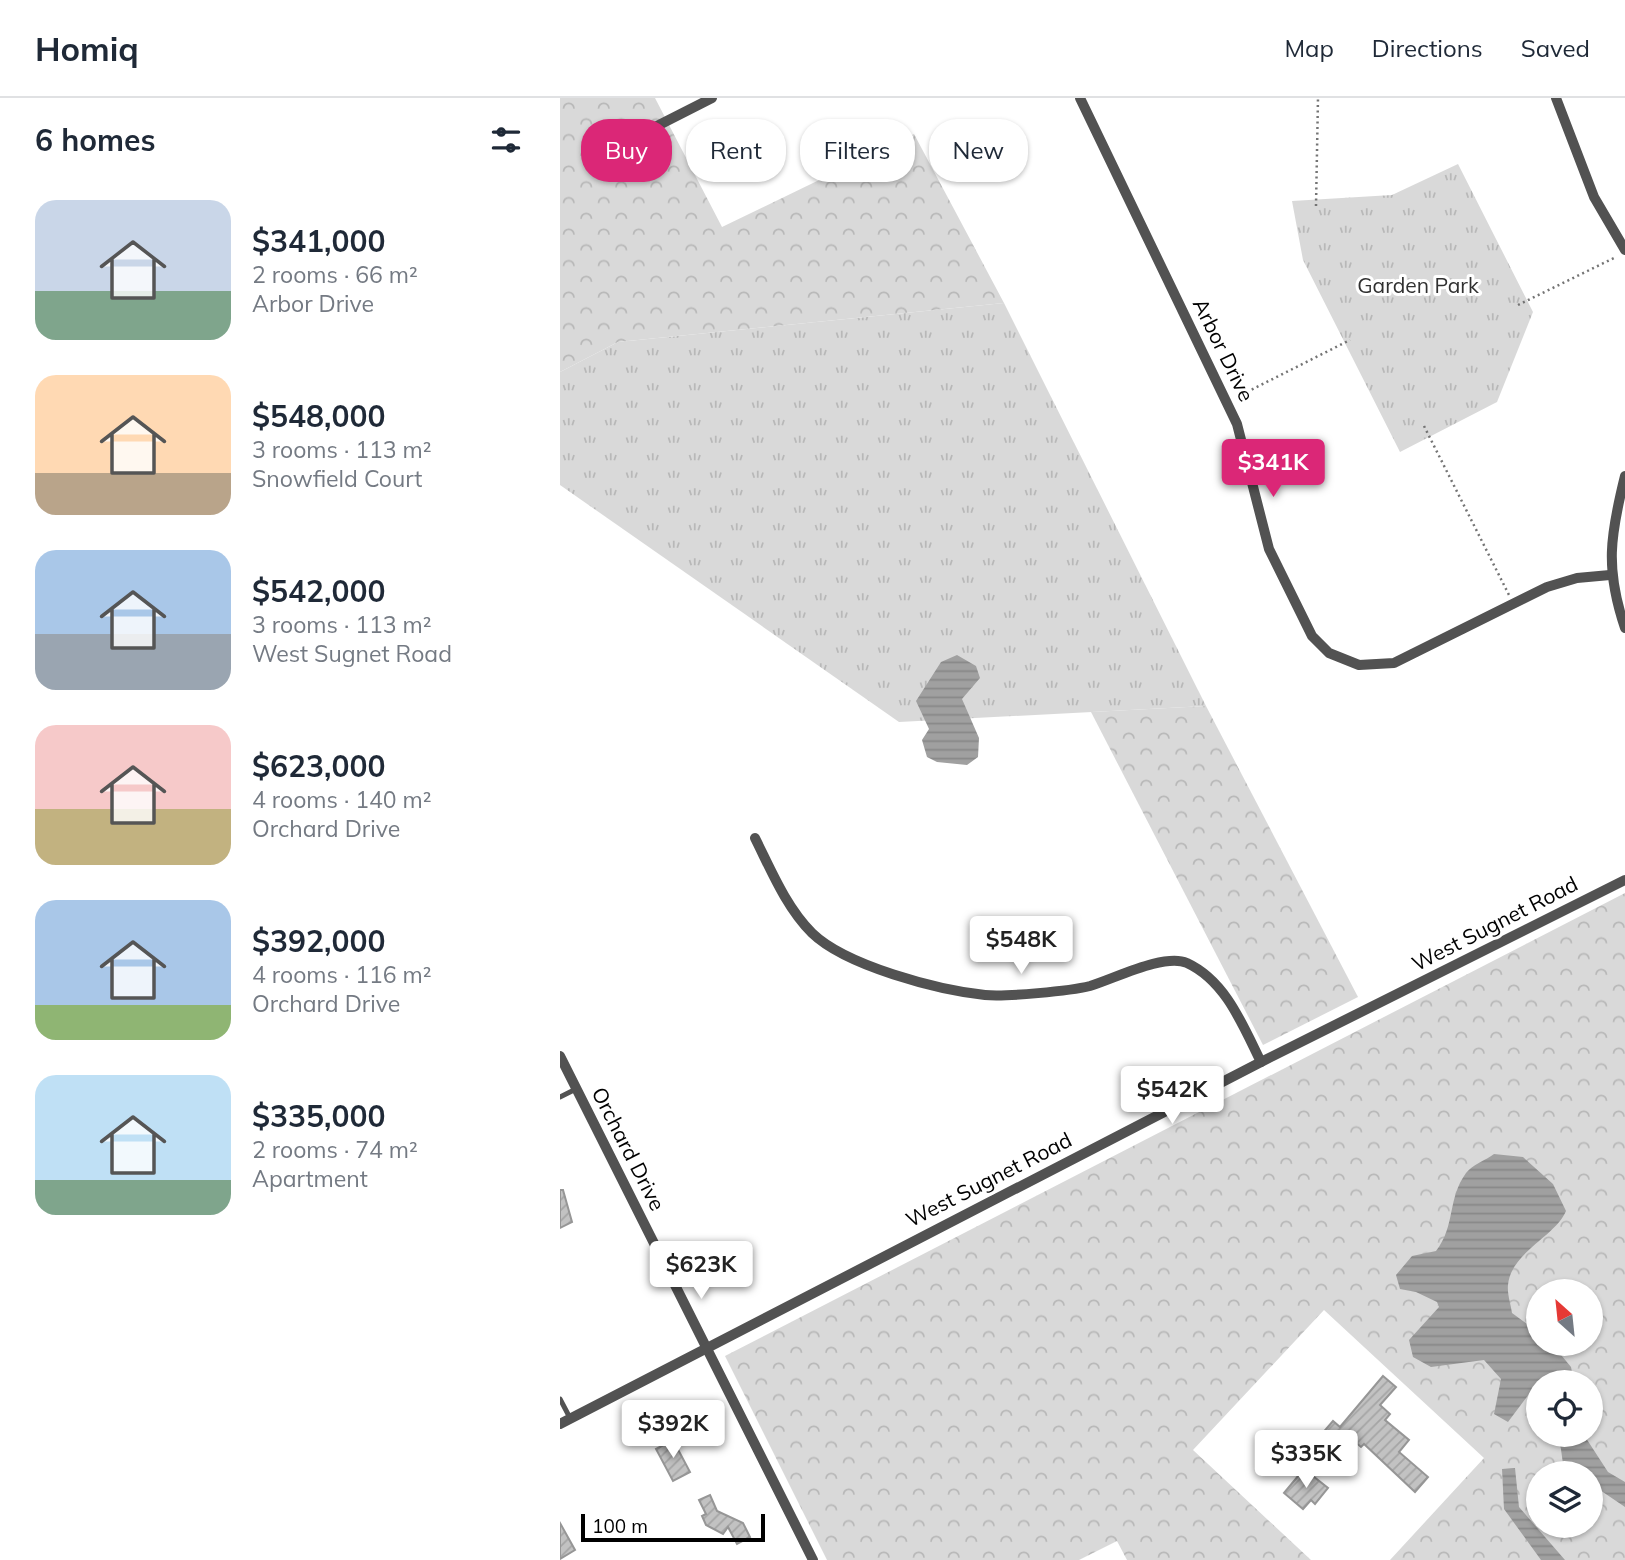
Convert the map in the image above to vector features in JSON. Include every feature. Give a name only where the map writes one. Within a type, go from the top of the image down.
[{"type":"street","points":[[671,119],[712,98]]},
{"type":"street","name":"Arbor Drive","points":[[1080,98],[1227,402],[1245,449],[1269,549],[1312,636],[1329,653],[1359,665],[1394,663],[1547,587],[1577,578],[1610,575]]},
{"type":"street","points":[[1556,98],[1594,197],[1625,251]]},
{"type":"street","points":[[1625,476],[1611,547],[1610,575],[1625,628]]},
{"type":"street","points":[[755,838],[784,895],[812,933],[854,959],[918,980],[986,995],[1087,987],[1159,963],[1184,962],[1211,977],[1237,1014],[1261,1062]]},
{"type":"street","name":"West Sugnet Road","points":[[565,1421],[1261,1062],[1625,880]]},
{"type":"street","name":"Orchard Drive","points":[[560,1056],[813,1560]]},
{"type":"lane","points":[[560,1097],[576,1089]]},
{"type":"lane","points":[[560,1399],[565,1421]]},
{"type":"path","points":[[1316,206],[1318,98]]},
{"type":"path","points":[[1518,305],[1625,251]]},
{"type":"path","points":[[1227,402],[1350,340]]},
{"type":"path","points":[[1424,426],[1514,604]]},
{"type":"green space","points":[[560,98],[655,98],[666,119],[581,119],[581,182],[672,182],[672,131],[686,158],[686,182],[699,182],[722,227],[815,182],[915,182],[915,136],[929,162],[929,182],[940,182],[1004,303],[618,342],[560,372]]},
{"type":"green space","name":"Garden Park","points":[[1458,164],[1533,312],[1497,402],[1400,452],[1303,260],[1292,201],[1392,195]]},
{"type":"green space","points":[[1004,303],[1206,706],[899,722],[560,485],[560,372],[618,342]]},
{"type":"green space","points":[[1206,706],[1358,997],[1263,1045],[1091,712]]},
{"type":"green space","points":[[1625,893],[1625,1560],[1390,1560],[1484,1458],[1324,1310],[1193,1450],[1311,1560],[1127,1560],[1117,1541],[1079,1560],[827,1560],[725,1356]]},
{"type":"shaded area","points":[[957,655],[976,666],[980,678],[962,699],[979,738],[978,757],[967,765],[937,762],[927,757],[922,740],[929,729],[916,701],[941,662]]},
{"type":"shaded area","points":[[1494,1154],[1523,1157],[1553,1184],[1566,1211],[1553,1229],[1517,1263],[1511,1273],[1508,1288],[1512,1313],[1526,1323],[1526,1356],[1562,1356],[1572,1370],[1526,1370],[1526,1398],[1508,1422],[1494,1414],[1501,1379],[1484,1360],[1431,1367],[1413,1357],[1409,1340],[1439,1307],[1437,1302],[1416,1292],[1400,1289],[1396,1275],[1412,1256],[1436,1251],[1446,1232],[1460,1183],[1475,1165]]},
{"type":"shaded area","points":[[1561,1447],[1592,1447],[1601,1461],[1563,1461]]},
{"type":"shaded area","points":[[1603,1464],[1608,1472],[1625,1482],[1625,1507],[1603,1492]]},
{"type":"shaded area","points":[[1515,1468],[1519,1507],[1526,1515],[1526,1538],[1546,1538],[1565,1560],[1541,1560],[1504,1509],[1502,1469]]},
{"type":"building","points":[[560,1190],[563,1190],[572,1222],[560,1228]]},
{"type":"building","points":[[1383,1376],[1396,1387],[1380,1405],[1390,1414],[1385,1420],[1409,1440],[1399,1452],[1428,1477],[1415,1492],[1364,1444],[1361,1447],[1354,1441],[1335,1464],[1320,1451],[1328,1442],[1320,1436],[1333,1421],[1340,1427]]},
{"type":"building","points":[[673,1440],[690,1472],[673,1481],[656,1449]]},
{"type":"building","points":[[1304,1469],[1328,1488],[1315,1504],[1311,1500],[1303,1509],[1284,1493]]},
{"type":"building","points":[[710,1495],[717,1511],[743,1523],[750,1537],[737,1544],[728,1527],[723,1534],[706,1525],[702,1516],[706,1514],[699,1500]]},
{"type":"building","points":[[560,1523],[575,1550],[560,1559]]}]
